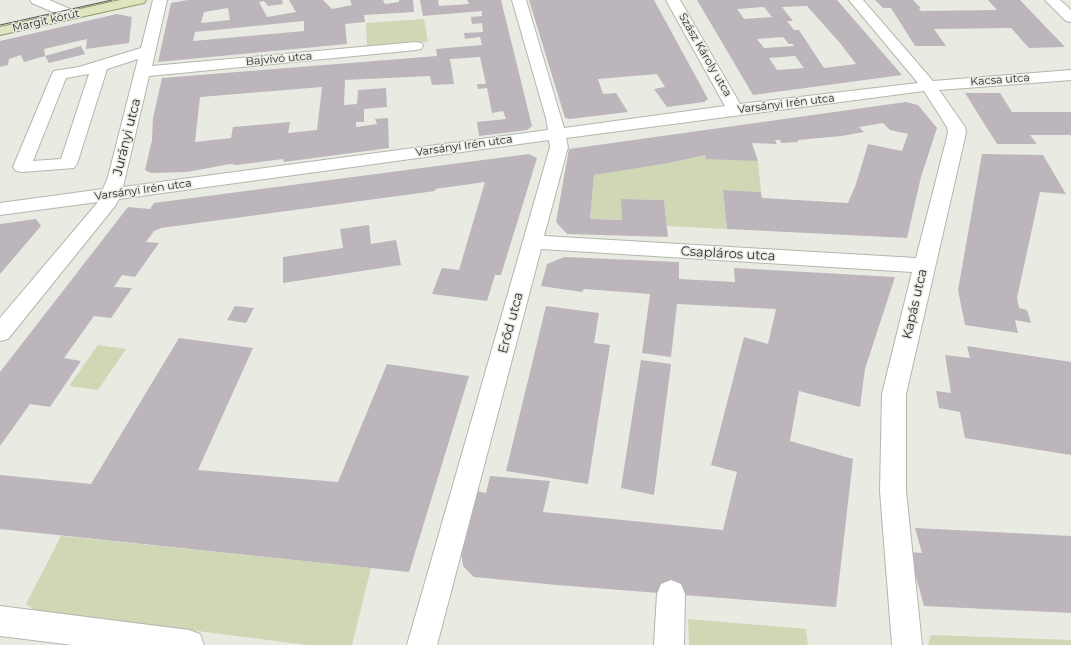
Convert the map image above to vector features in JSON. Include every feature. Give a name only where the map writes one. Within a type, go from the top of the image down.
[{"type":"main road","name":"Margit körút","points":[[37,5],[70,0]]},
{"type":"main road","name":"Margit körút","points":[[0,31],[139,0]]},
{"type":"street","name":"Jurányi utca","points":[[0,333],[108,202],[117,177],[160,0]]},
{"type":"street","name":"Erőd utca","points":[[422,645],[559,147],[554,118],[519,0]]},
{"type":"street","name":"Szász Károly utca","points":[[673,0],[735,110]]},
{"type":"street","name":"Kapás utca","points":[[856,0],[926,82],[956,127],[957,133],[894,394],[893,491],[907,645]]},
{"type":"street","points":[[1052,0],[1071,18]]},
{"type":"street","points":[[37,5],[72,15]]},
{"type":"street","name":"Bajvívó utca","points":[[142,72],[416,46]]},
{"type":"street","points":[[100,66],[68,164],[22,167],[60,74],[81,72],[147,51]]},
{"type":"street","name":"Kacsa utca","points":[[926,82],[1071,75]]},
{"type":"street","name":"Varsányi Irén utca","points":[[0,209],[556,132],[735,110],[926,82]]},
{"type":"street","name":"Csapláros utca","points":[[533,242],[924,266]]},
{"type":"street","points":[[669,645],[670,594]]},
{"type":"street","points":[[0,621],[189,645]]},
{"type":"green space","points":[[424,19],[428,42],[367,47],[366,23]]},
{"type":"green space","points":[[705,155],[758,161],[761,192],[723,190],[727,229],[667,226],[664,200],[621,199],[622,220],[590,219],[594,175]]},
{"type":"green space","points":[[98,345],[126,349],[98,390],[69,386]]},
{"type":"green space","points":[[61,536],[371,568],[352,645],[307,645],[34,610],[26,604]]},
{"type":"green space","points":[[688,619],[806,629],[808,645],[689,645]]},
{"type":"green space","points":[[931,635],[1071,640],[1071,645],[928,645]]},
{"type":"building","points":[[188,0],[282,0],[283,4],[268,6],[264,1],[259,2],[267,17],[296,12],[289,0],[323,0],[332,9],[352,5],[350,0],[383,0],[385,4],[399,2],[399,0],[413,0],[414,12],[364,15],[365,22],[345,24],[347,44],[158,62],[171,3]],"holes":[[[228,8],[230,20],[201,23],[204,12]],[[304,21],[304,31],[193,41],[195,32]]]},
{"type":"building","points":[[420,0],[438,0],[439,6],[469,4],[467,0],[501,0],[532,126],[527,130],[479,136],[477,122],[506,119],[503,111],[492,113],[487,88],[478,89],[477,84],[486,84],[480,57],[450,59],[454,84],[432,85],[430,76],[345,80],[344,105],[357,104],[358,90],[386,88],[387,107],[364,109],[364,122],[356,122],[356,127],[377,124],[375,119],[388,118],[389,148],[284,162],[283,159],[237,165],[230,164],[187,172],[151,173],[145,170],[152,140],[153,118],[162,78],[437,56],[436,49],[482,45],[480,37],[465,39],[464,33],[483,32],[482,23],[472,24],[471,17],[482,16],[482,11],[423,16]],"holes":[[[322,87],[317,130],[288,133],[290,122],[233,127],[231,138],[195,142],[200,97]]]},
{"type":"building","points":[[529,0],[654,0],[708,99],[704,102],[667,107],[654,89],[665,87],[657,74],[598,79],[603,94],[616,93],[628,112],[570,119],[565,118]]},
{"type":"building","points":[[697,0],[837,0],[902,75],[753,95]],"holes":[[[807,6],[840,43],[856,64],[824,68],[799,30],[794,30],[787,21],[793,21],[782,7]],[[764,7],[772,17],[744,19],[737,9]],[[783,37],[789,44],[793,44],[794,46],[764,48],[757,39]],[[795,56],[804,68],[777,70],[769,58]]]},
{"type":"building","points":[[875,0],[913,0],[921,8],[919,8],[921,11],[997,10],[988,0],[1020,0],[1065,47],[1029,48],[1011,28],[934,29],[946,46],[915,46],[891,8],[883,8]]},
{"type":"building","points":[[117,14],[132,17],[129,43],[86,49],[87,39],[44,49],[45,56],[24,62],[21,55],[9,59],[8,65],[0,67],[0,41]]},
{"type":"building","points":[[81,46],[85,54],[49,63],[45,56]]},
{"type":"building","points":[[965,93],[1000,93],[1012,112],[1071,112],[1071,135],[1030,135],[1037,144],[997,144]]},
{"type":"building","points":[[906,102],[918,105],[937,128],[921,177],[907,238],[727,229],[723,190],[761,192],[762,198],[848,203],[856,184],[868,144],[902,151],[908,134],[890,130],[883,123],[859,127],[864,132],[842,136],[798,140],[798,142],[781,143],[780,140],[775,140],[777,144],[752,143],[758,161],[706,159],[705,155],[668,163],[594,175],[590,219],[622,220],[621,199],[664,200],[668,237],[567,234],[556,222],[569,149]]},
{"type":"building","points":[[529,154],[537,158],[501,275],[495,275],[487,301],[432,294],[442,268],[459,270],[485,182],[435,189],[435,191],[161,228],[154,231],[146,242],[159,243],[135,277],[122,275],[114,287],[132,288],[111,318],[94,316],[64,358],[81,361],[50,407],[30,404],[0,446],[0,372],[128,207],[150,209],[154,203]]},
{"type":"building","points":[[982,154],[1043,155],[1066,194],[1040,192],[1017,298],[1019,308],[1027,310],[1031,323],[1015,320],[1018,333],[965,325],[958,290]]},
{"type":"building","points":[[36,219],[41,226],[0,274],[0,224]]},
{"type":"building","points":[[369,225],[371,244],[396,240],[401,265],[283,283],[283,257],[343,248],[340,229]]},
{"type":"building","points":[[564,257],[679,262],[679,279],[735,282],[734,268],[895,277],[865,369],[860,407],[799,391],[790,441],[853,459],[836,607],[474,577],[463,566],[461,553],[477,491],[486,493],[490,476],[550,481],[543,512],[723,530],[737,472],[711,465],[744,337],[768,344],[776,309],[677,304],[671,357],[642,353],[650,294],[584,289],[582,292],[541,286],[547,264]]},
{"type":"building","points":[[235,306],[254,308],[246,323],[227,320]]},
{"type":"building","points":[[546,306],[599,313],[594,343],[610,345],[588,484],[506,471]]},
{"type":"building","points":[[179,338],[253,348],[198,470],[338,482],[387,364],[469,376],[409,572],[0,529],[0,475],[91,484]]},
{"type":"building","points":[[967,346],[1071,362],[1071,455],[965,438],[960,412],[939,408],[936,391],[951,393],[945,355],[970,358]]},
{"type":"building","points":[[641,360],[671,364],[654,495],[621,488]]},
{"type":"building","points":[[915,528],[1071,536],[1071,613],[924,606],[909,552],[922,553]]},
{"type":"tram line","points":[[0,25],[112,0]]}]
